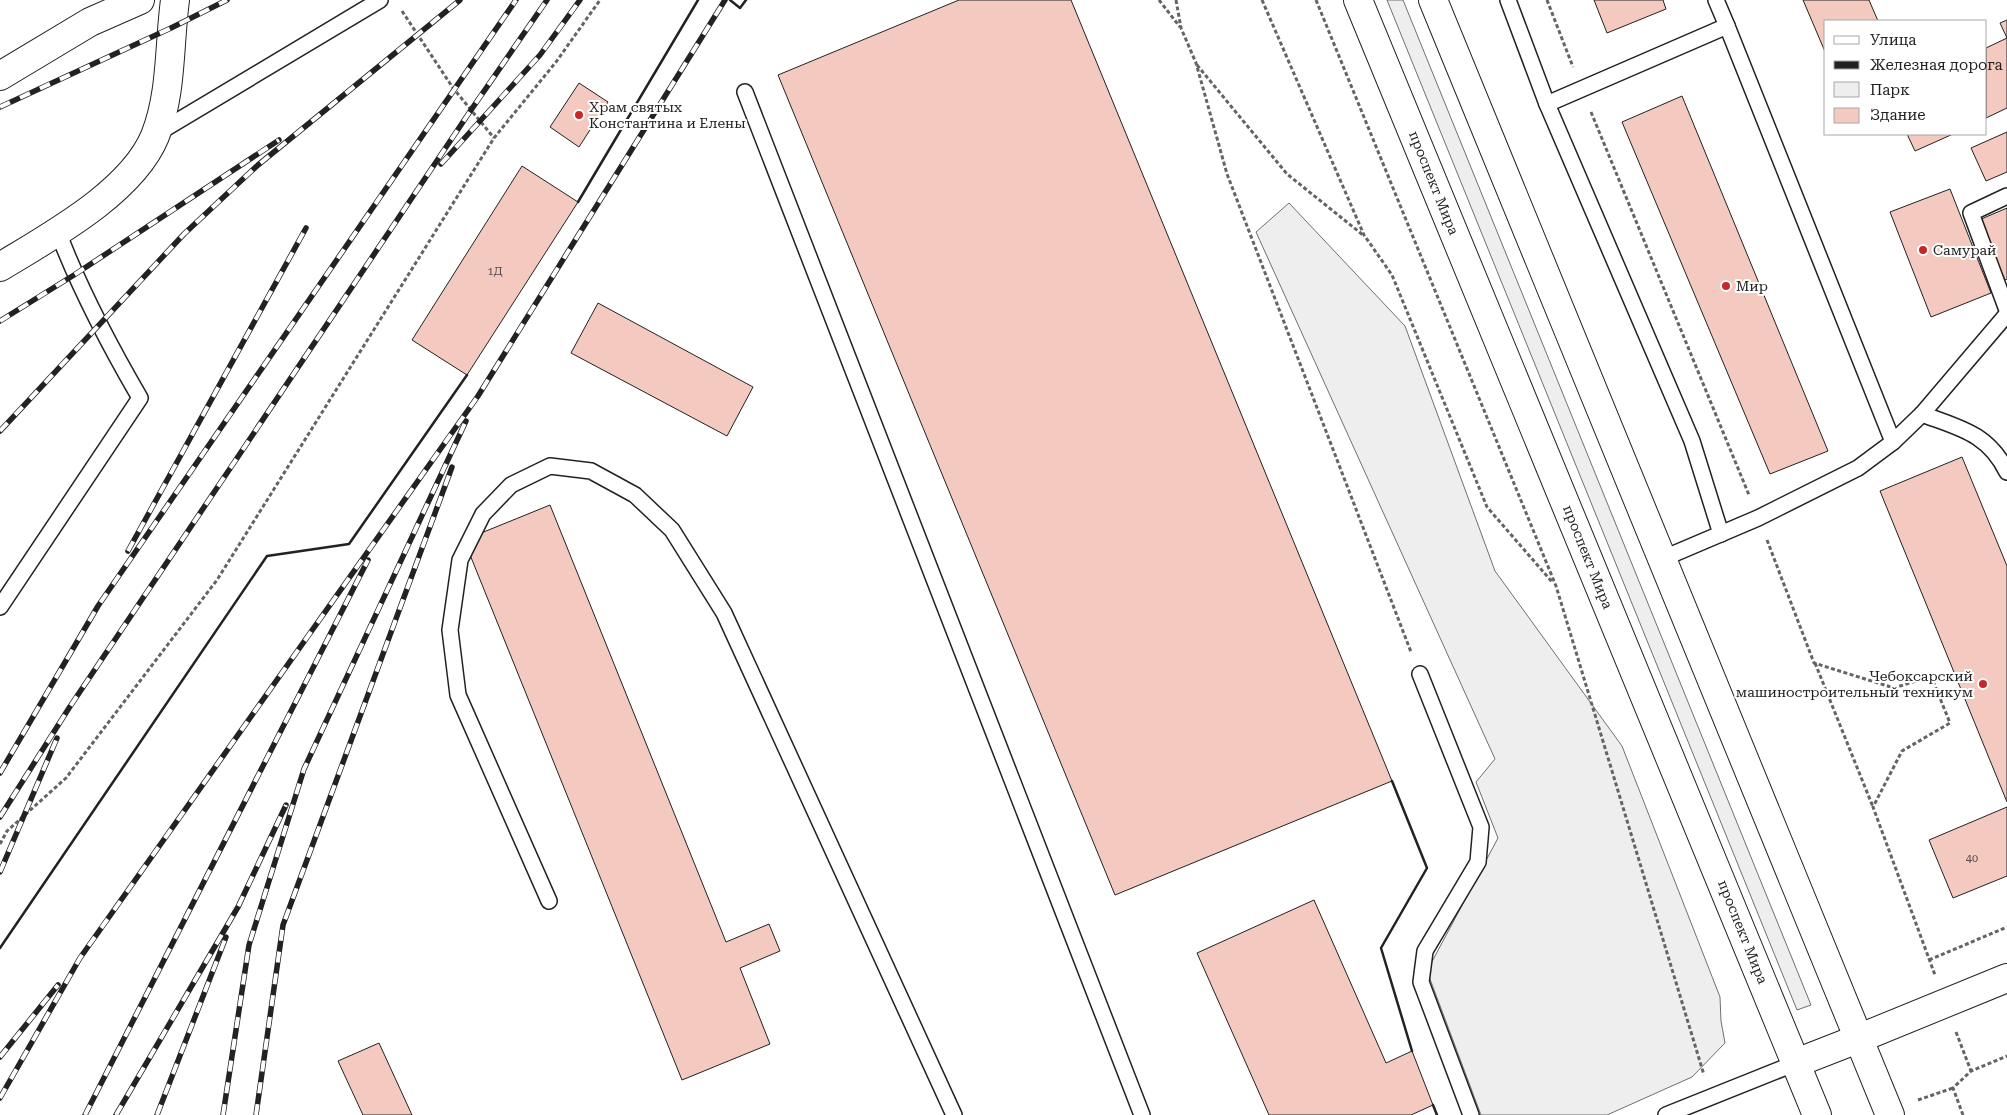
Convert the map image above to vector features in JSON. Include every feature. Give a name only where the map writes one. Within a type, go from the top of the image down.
[{"type":"main road","points":[[0,76],[90,22],[140,0]]},
{"type":"main road","points":[[0,267],[58,232],[119,185],[141,162],[155,135],[166,90],[175,0]]},
{"type":"main road","name":"проспект Мира","points":[[1358,0],[1817,1115]]},
{"type":"main road","points":[[1433,0],[1860,1038],[1901,1109]]},
{"type":"main road","points":[[1796,1063],[2007,978]]},
{"type":"lane","points":[[155,135],[380,0]]},
{"type":"lane","points":[[1508,0],[1547,104],[1692,441],[1722,534]]},
{"type":"lane","points":[[1716,0],[1893,442]]},
{"type":"lane","points":[[1547,104],[1582,91],[1727,26]]},
{"type":"lane","points":[[745,92],[1142,1115]]},
{"type":"lane","points":[[2007,196],[1971,213],[2007,310]]},
{"type":"lane","points":[[0,607],[140,398],[98,326],[74,275],[58,232]]},
{"type":"lane","points":[[1664,558],[1722,534],[1858,468],[1893,442],[1922,414],[2007,314]]},
{"type":"lane","points":[[1922,414],[1978,436],[2000,458],[2007,472]]},
{"type":"lane","points":[[549,901],[458,695],[450,630],[460,560],[483,514],[511,485],[550,466],[591,471],[635,495],[672,530],[724,613],[954,1115]]},
{"type":"lane","points":[[1420,674],[1481,827],[1478,862],[1425,951],[1421,982],[1472,1115]]},
{"type":"lane","points":[[1666,1115],[1796,1063]]},
{"type":"path","points":[[0,844],[7,831],[66,778],[217,580],[494,138],[556,62],[600,0]]},
{"type":"path","points":[[1159,0],[1180,28],[1196,63],[1227,174],[1420,674]]},
{"type":"path","points":[[1176,0],[1180,28]]},
{"type":"path","points":[[1262,0],[1364,235],[1392,275],[1487,506],[1556,586]]},
{"type":"path","points":[[1316,0],[1556,586],[1705,1080]]},
{"type":"path","points":[[1547,0],[1582,91],[1752,504]]},
{"type":"path","points":[[400,7],[453,88],[494,138]]},
{"type":"path","points":[[1196,63],[1287,174],[1364,235]]},
{"type":"path","points":[[1765,536],[1873,807],[1935,976]]},
{"type":"path","points":[[1814,663],[1894,688],[1931,676],[1935,683],[1950,722],[1902,751],[1873,807]]},
{"type":"path","points":[[1929,960],[2007,927]]},
{"type":"path","points":[[1953,1025],[1971,1071]]},
{"type":"path","points":[[1901,1109],[1953,1088],[1971,1071],[2007,1056]]},
{"type":"path","points":[[1953,1088],[1963,1115]]},
{"type":"green space","points":[[1387,0],[1403,0],[1811,1005],[1797,1010]]},
{"type":"green space","points":[[1289,203],[1405,326],[1495,571],[1622,746],[1720,997],[1721,1021],[1725,1043],[1692,1077],[1607,1115],[1481,1115],[1427,971],[1498,838],[1476,782],[1495,759],[1256,232]]},
{"type":"building","points":[[959,0],[1071,0],[1392,781],[1115,895],[778,75]]},
{"type":"building","points":[[1594,0],[1663,0],[1666,9],[1607,33]]},
{"type":"building","points":[[1803,0],[1869,0],[1878,20],[1824,20],[1824,49]]},
{"type":"building","points":[[2007,20],[2007,38],[2000,23]]},
{"type":"building","points":[[2007,38],[2007,108],[1987,118],[1987,48]]},
{"type":"building","name":"Храм святых Константина и Елены","points":[[579,83],[608,102],[579,147],[550,127]]},
{"type":"building","name":"Мир","points":[[1682,96],[1828,451],[1770,474],[1622,122]]},
{"type":"building","points":[[2007,132],[2007,172],[1986,181],[1971,148]]},
{"type":"building","points":[[1907,135],[1951,135],[1915,151]]},
{"type":"building","points":[[522,166],[578,202],[467,375],[412,340]]},
{"type":"building","points":[[1950,189],[1991,293],[1931,317],[1890,212]]},
{"type":"building","points":[[2007,208],[2007,279],[2005,280],[1979,220]]},
{"type":"building","points":[[598,303],[753,387],[727,436],[571,353]]},
{"type":"building","name":"Чебоксарский машиностроительный техникум","points":[[1962,457],[2007,566],[2007,802],[1880,491]]},
{"type":"building","points":[[550,505],[726,942],[769,924],[780,951],[740,968],[770,1044],[682,1080],[464,540]]},
{"type":"building","points":[[2007,807],[2007,876],[1953,898],[1929,840]]},
{"type":"building","points":[[1314,900],[1386,1063],[1412,1051],[1433,1105],[1411,1115],[1269,1115],[1197,953]]},
{"type":"building","points":[[379,1043],[412,1115],[363,1115],[338,1061]]},
{"type":"railway","points":[[0,107],[227,0]]},
{"type":"railway","points":[[0,431],[184,234],[258,165],[460,0]]},
{"type":"railway","points":[[0,773],[98,606],[516,0]]},
{"type":"railway","points":[[0,817],[69,708],[547,0]]},
{"type":"railway","points":[[441,164],[540,55],[580,0]]},
{"type":"railway","points":[[0,1098],[80,958],[478,396],[725,0]]},
{"type":"railway","points":[[0,321],[74,275],[279,140]]},
{"type":"railway","points":[[128,551],[306,228]]},
{"type":"railway","points":[[223,1115],[249,945],[304,769],[466,421]]},
{"type":"railway","points":[[256,1115],[283,925],[452,467]]},
{"type":"railway","points":[[85,1115],[368,560]]},
{"type":"railway","points":[[0,872],[57,738]]},
{"type":"railway","points":[[116,1115],[238,907],[286,805]]},
{"type":"railway","points":[[157,1115],[226,937]]},
{"type":"railway","points":[[0,1057],[58,985]]},
{"type":"wall","points":[[578,202],[698,0]]},
{"type":"wall","points":[[730,0],[740,8],[746,0]]},
{"type":"wall","points":[[0,948],[267,556],[349,544],[467,375]]},
{"type":"wall","points":[[1392,781],[1427,868],[1381,948],[1412,1051]]},
{"type":"wall","points":[[1433,1105],[1437,1115]]},
{"type":"place","name":"Храм святых Константина и Елены","points":[[579,115]]},
{"type":"place","name":"Самурай","points":[[1923,250]]},
{"type":"place","name":"Мир","points":[[1726,286]]},
{"type":"place","name":"Чебоксарский машиностроительный техникум","points":[[1983,684]]}]
